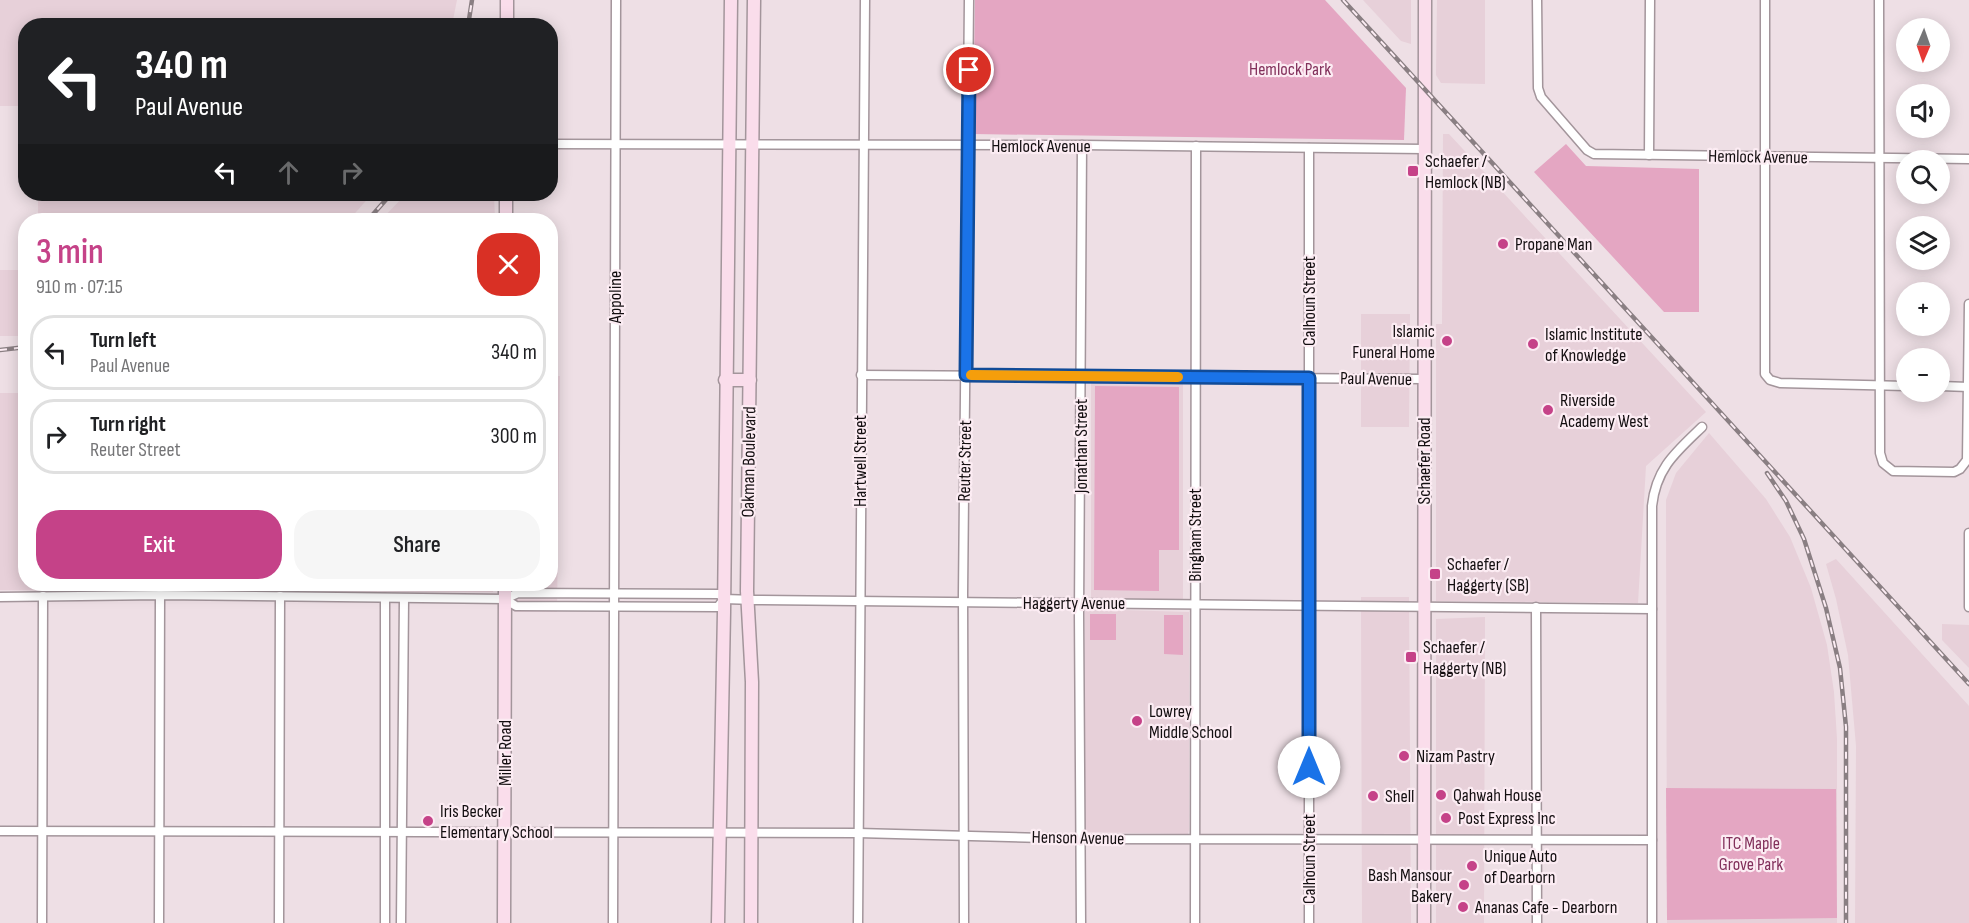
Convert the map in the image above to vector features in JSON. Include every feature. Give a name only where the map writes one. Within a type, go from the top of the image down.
[{"type":"street","points":[[507,0],[507,18]]},
{"type":"street","name":"Appoline","points":[[613,923],[616,0]]},
{"type":"street","name":"Oakman Boulevard","points":[[718,923],[731,0]]},
{"type":"street","name":"Oakman Boulevard","points":[[751,923],[752,682],[748,600],[754,0]]},
{"type":"street","name":"Hartwell Street","points":[[858,923],[865,0]]},
{"type":"street","name":"Reuter Street","points":[[964,923],[969,0]]},
{"type":"street","name":"Schaefer Road","points":[[1424,923],[1425,0]]},
{"type":"street","name":"Hemlock Avenue","points":[[1537,0],[1538,88],[1542,100],[1587,150],[1594,154],[1969,159]]},
{"type":"street","points":[[1649,155],[1650,0]]},
{"type":"street","points":[[1765,0],[1764,366],[1767,377],[1774,382],[1801,384],[1896,386]]},
{"type":"street","points":[[1879,0],[1880,457],[1882,463],[1893,471],[1949,472],[1960,469],[1964,465],[1968,454],[1969,304]]},
{"type":"street","name":"Hemlock Avenue","points":[[558,144],[1424,149]]},
{"type":"street","name":"Jonathan Street","points":[[1081,923],[1082,146]]},
{"type":"street","name":"Bingham Street","points":[[1195,923],[1196,146]]},
{"type":"street","name":"Calhoun Street","points":[[1309,148],[1309,923]]},
{"type":"street","name":"Paul Avenue","points":[[861,375],[1424,379]]},
{"type":"street","points":[[725,380],[750,380]]},
{"type":"street","points":[[1950,386],[1968,387]]},
{"type":"street","points":[[1652,923],[1652,506],[1657,483],[1670,458],[1702,427]]},
{"type":"street","points":[[1969,533],[1969,606]]},
{"type":"street","name":"Miller Road","points":[[504,923],[505,591]]},
{"type":"street","name":"Haggerty Avenue","points":[[0,597],[160,595],[505,599],[518,593],[614,593],[719,594],[724,599],[748,600],[1652,609]]},
{"type":"street","points":[[554,606],[555,593]]},
{"type":"street","points":[[665,607],[666,594]]},
{"type":"street","points":[[159,923],[160,595]]},
{"type":"street","points":[[42,923],[43,596]]},
{"type":"street","points":[[279,923],[280,596]]},
{"type":"street","points":[[385,598],[385,923]]},
{"type":"street","points":[[401,923],[404,599]]},
{"type":"street","name":"Haggerty Avenue","points":[[505,599],[516,606],[665,607],[718,606],[724,599]]},
{"type":"street","points":[[1536,608],[1537,923]]},
{"type":"street","points":[[0,831],[401,833]]},
{"type":"street","name":"Henson Avenue","points":[[401,833],[858,833],[1080,839],[1652,840]]},
{"type":"shaded area","points":[[0,0],[457,0],[453,18],[18,18],[18,106],[0,106]]},
{"type":"shaded area","points":[[1363,0],[1411,0],[1411,44],[1401,41]]},
{"type":"shaded area","points":[[1437,0],[1485,0],[1485,84],[1441,83],[1436,75]]},
{"type":"shaded area","points":[[1443,134],[1449,134],[1706,412],[1646,466],[1638,603],[1436,601],[1436,324],[1442,324]]},
{"type":"shaded area","points":[[38,201],[366,201],[355,213],[38,213]]},
{"type":"shaded area","points":[[399,201],[494,201],[495,213],[388,213]]},
{"type":"shaded area","points":[[0,270],[18,270],[18,336],[0,336]]},
{"type":"shaded area","points":[[1361,314],[1410,314],[1409,427],[1361,427]]},
{"type":"shaded area","points":[[558,376],[560,376],[558,533]]},
{"type":"shaded area","points":[[1091,382],[1183,383],[1183,600],[1091,599]]},
{"type":"shaded area","points":[[0,393],[18,393],[18,590],[0,590]]},
{"type":"shaded area","points":[[1709,433],[1766,499],[1790,537],[1811,588],[1827,645],[1834,692],[1837,739],[1837,923],[1667,923],[1666,500],[1676,473]]},
{"type":"shaded area","points":[[1836,559],[1969,706],[1969,923],[1855,923],[1856,746],[1848,655],[1826,564]]},
{"type":"shaded area","points":[[246,591],[493,591],[493,592]]},
{"type":"shaded area","points":[[515,591],[557,591],[557,612],[515,612]]},
{"type":"shaded area","points":[[1361,597],[1409,597],[1411,923],[1362,923]]},
{"type":"shaded area","name":"Lowrey Middle School","points":[[1087,609],[1189,612],[1188,834],[1085,832],[1085,612]]},
{"type":"shaded area","points":[[1485,617],[1484,923],[1436,923],[1436,619]]},
{"type":"shaded area","points":[[1942,624],[1969,625],[1969,668],[1942,640]]},
{"type":"green space","name":"Hemlock Park","points":[[975,0],[1325,0],[1406,88],[1404,140],[973,134]]},
{"type":"green space","points":[[1566,144],[1586,166],[1699,169],[1699,312],[1664,312],[1534,172]]},
{"type":"green space","points":[[1095,386],[1179,387],[1179,550],[1159,550],[1159,591],[1094,590]]},
{"type":"green space","points":[[1090,614],[1116,614],[1116,640],[1090,640]]},
{"type":"green space","points":[[1164,615],[1183,615],[1183,655],[1164,654]]},
{"type":"green space","name":"ITC Maple Grove Park","points":[[1666,788],[1836,789],[1837,918],[1667,920]]},
{"type":"railway","points":[[469,18],[472,0]]},
{"type":"railway","points":[[1343,0],[1969,684]]},
{"type":"railway","points":[[374,213],[385,201]]},
{"type":"railway","points":[[0,350],[18,348]]},
{"type":"railway","points":[[1767,473],[1786,501],[1804,539],[1826,608],[1840,668],[1846,727],[1846,923]]},
{"type":"slow traffic","points":[[971,375],[1178,377]]},
{"type":"place","name":"Schaefer / Hemlock (NB)","points":[[1413,171]]},
{"type":"place","name":"Propane Man","points":[[1503,244]]},
{"type":"place","name":"Islamic Funeral Home","points":[[1447,341]]},
{"type":"place","name":"Islamic Institute of Knowledge","points":[[1533,344]]},
{"type":"place","name":"Riverside Academy West","points":[[1548,410]]},
{"type":"place","name":"Schaefer / Haggerty (SB)","points":[[1435,574]]},
{"type":"place","name":"Schaefer / Haggerty (NB)","points":[[1411,657]]},
{"type":"place","name":"Lowrey Middle School","points":[[1137,721]]},
{"type":"place","name":"Nizam Pastry","points":[[1404,756]]},
{"type":"place","name":"Qahwah House","points":[[1441,795]]},
{"type":"place","name":"Shell","points":[[1373,796]]},
{"type":"place","name":"Post Express Inc","points":[[1446,818]]},
{"type":"place","name":"Iris Becker Elementary School","points":[[428,821]]},
{"type":"place","name":"Unique Auto of Dearborn","points":[[1472,866]]},
{"type":"place","name":"Bash Mansour Bakery","points":[[1464,885]]},
{"type":"place","name":"Ananas Cafe - Dearborn","points":[[1463,907]]},
{"type":"route","points":[[969,70],[966,375],[1309,378],[1309,767]]}]
